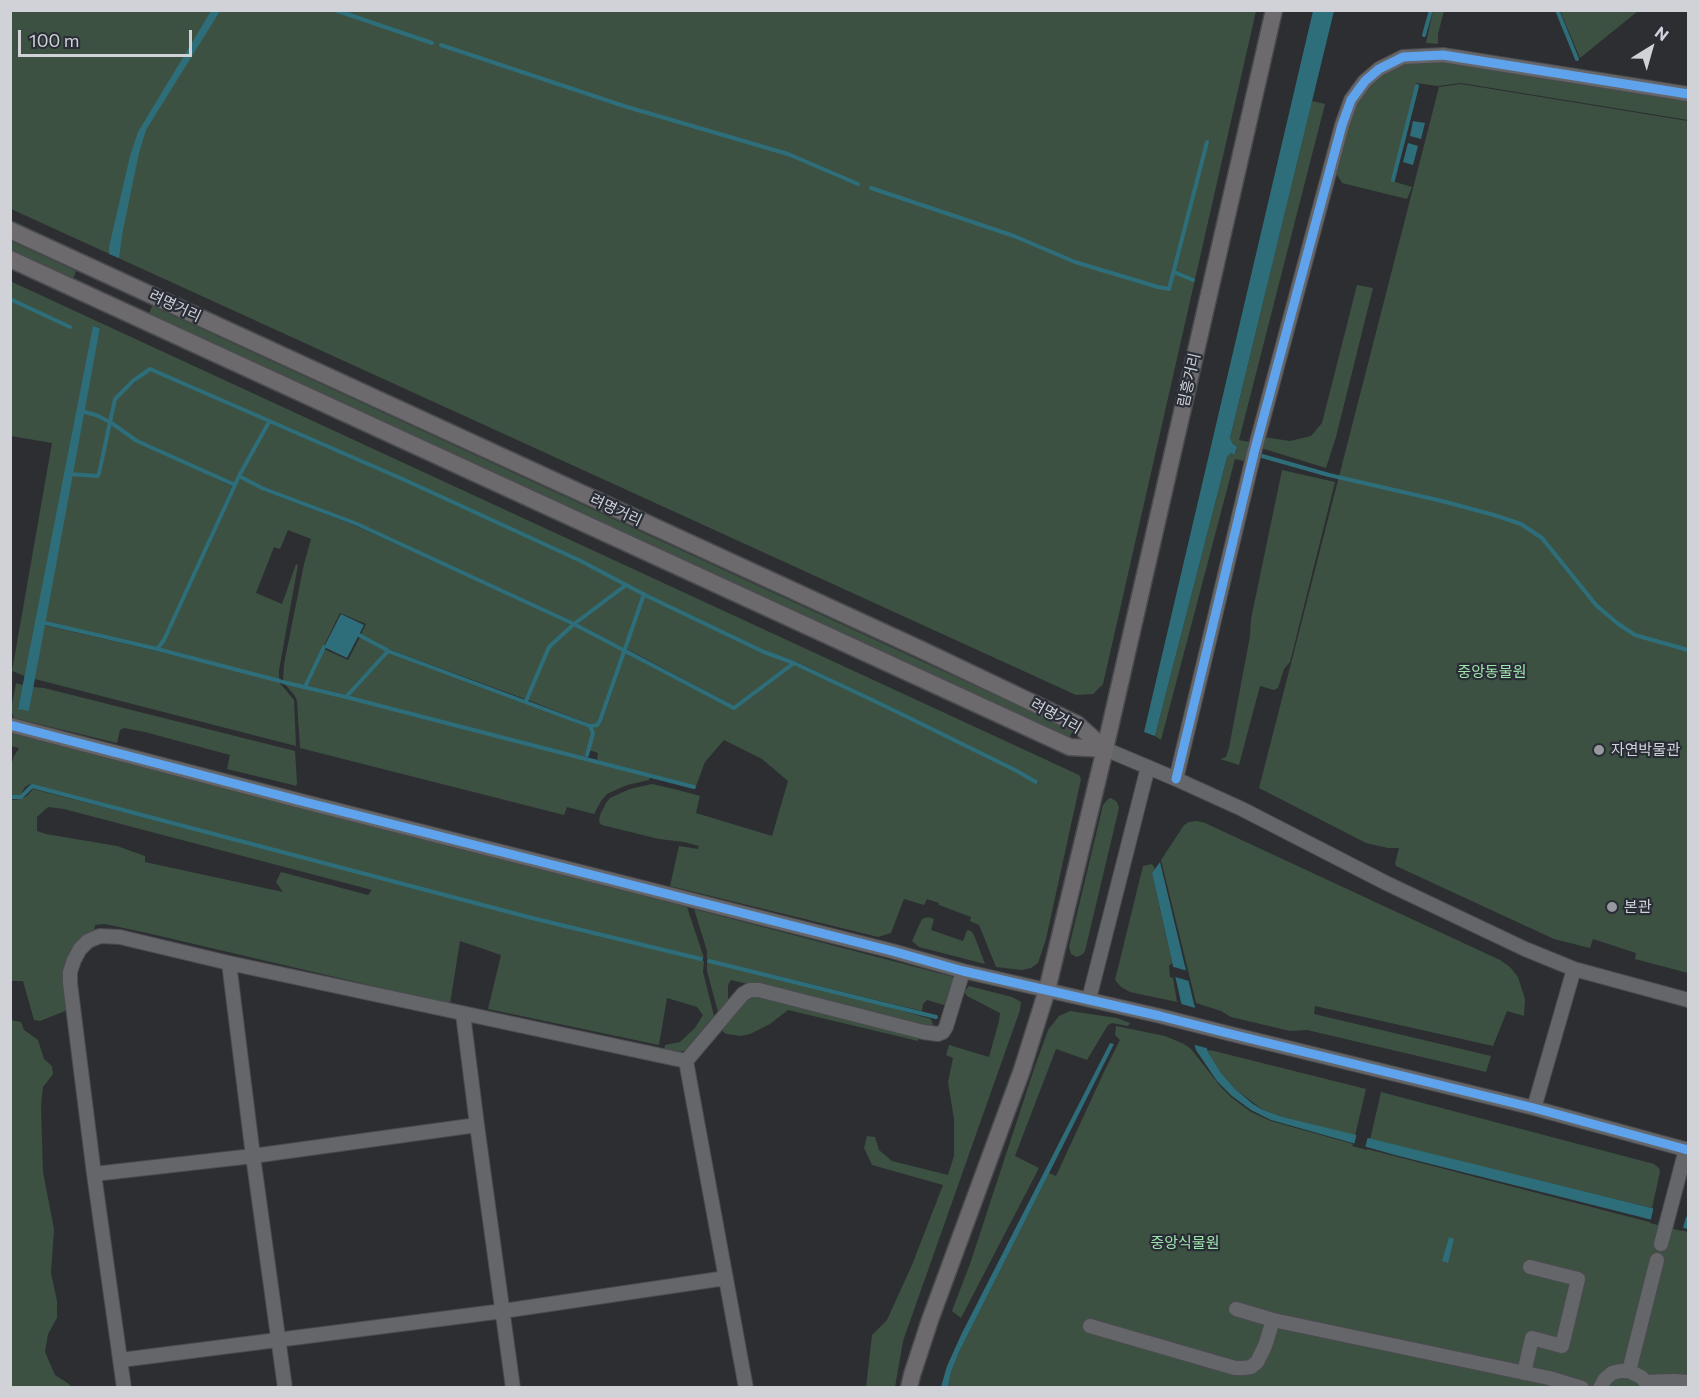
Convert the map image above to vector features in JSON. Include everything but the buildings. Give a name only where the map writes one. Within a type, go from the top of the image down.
[{"type":"main road","name":"림흥거리","points":[[909,1388],[930,1320],[1031,1041],[1047,990],[1105,749],[1274,10]]},
{"type":"main road","name":"려명거리","points":[[10,230],[911,645],[1077,724],[1105,749]]},
{"type":"main road","name":"려명거리","points":[[10,258],[1070,747],[1105,749]]},
{"type":"street","points":[[1176,779],[1255,449],[1342,125],[1351,100],[1365,81],[1379,69],[1403,57],[1443,55],[1689,94]]},
{"type":"street","points":[[10,725],[963,971],[1162,1016],[1231,1035],[1534,1107],[1688,1149],[1661,1244]]},
{"type":"street","points":[[1105,749],[1242,809],[1386,883],[1525,949],[1574,969],[1689,1000]]},
{"type":"street","points":[[1089,999],[1148,767]]},
{"type":"street","points":[[124,1388],[70,982],[74,960],[88,941],[100,936],[120,937],[229,963],[686,1061]]},
{"type":"street","points":[[229,963],[285,1388]]},
{"type":"street","points":[[1534,1107],[1574,969]]},
{"type":"street","points":[[686,1061],[743,994],[750,990],[759,990],[938,1034],[943,1032],[948,1022],[963,971]]},
{"type":"street","points":[[463,1014],[513,1388]]},
{"type":"street","points":[[686,1061],[746,1388]]},
{"type":"street","points":[[94,1174],[253,1156],[477,1125]]},
{"type":"street","points":[[1629,1371],[1658,1260]]},
{"type":"street","points":[[1524,1373],[1532,1338],[1562,1346],[1578,1279],[1530,1267]]},
{"type":"street","points":[[121,1360],[502,1311],[726,1278]]},
{"type":"street","points":[[1236,1309],[1273,1320],[1524,1373],[1582,1388]]},
{"type":"street","points":[[1090,1326],[1235,1368],[1243,1368],[1251,1367],[1257,1362],[1273,1320]]},
{"type":"street","points":[[1600,1388],[1612,1373],[1620,1371],[1629,1371],[1649,1386],[1674,1381],[1689,1382]]},
{"type":"green space","points":[[11,11],[1256,11],[1103,684],[1093,694],[1076,695],[11,209]]},
{"type":"green space","points":[[1433,11],[1444,11],[1438,44],[1426,43]]},
{"type":"green space","points":[[1560,11],[1638,11],[1580,58]]},
{"type":"green space","points":[[1445,60],[1688,99],[1688,120],[1461,83],[1438,86],[1416,83],[1392,181],[1412,187],[1407,199],[1342,183],[1336,173],[1356,102],[1366,84],[1400,63]]},
{"type":"green space","name":"중앙동물원","points":[[1461,84],[1688,121],[1688,973],[1635,959],[1636,953],[1593,939],[1590,948],[1554,939],[1396,866],[1399,848],[1366,843],[1259,788],[1439,87]]},
{"type":"green space","points":[[1312,101],[1325,104],[1239,440],[1249,442],[1244,461],[1235,459],[1161,740],[1155,736],[1227,457],[1231,453],[1236,453],[1237,447],[1230,438]]},
{"type":"green space","points":[[11,241],[76,271],[73,279],[11,250]]},
{"type":"green space","points":[[10,281],[1079,775],[1081,779],[1046,939],[1038,963],[1022,970],[996,967],[979,925],[970,921],[971,917],[927,899],[924,905],[904,899],[891,933],[878,937],[670,886],[679,846],[698,849],[699,846],[602,825],[599,822],[600,815],[610,798],[630,789],[652,784],[678,790],[700,796],[696,813],[772,836],[788,781],[762,759],[724,740],[705,762],[696,786],[597,760],[598,753],[589,750],[594,733],[592,727],[602,722],[626,651],[734,709],[794,664],[1037,784],[1039,782],[795,661],[765,651],[648,595],[582,560],[407,480],[150,368],[114,398],[109,421],[84,410],[100,328],[94,326],[25,676],[12,671],[52,443],[11,436]]},
{"type":"green space","points":[[1357,285],[1373,288],[1336,437],[1326,468],[1261,448],[1263,437],[1290,441],[1311,436],[1322,423]]},
{"type":"green space","points":[[152,306],[1073,731],[1069,738],[149,314]]},
{"type":"green space","points":[[149,370],[268,422],[234,484],[138,440],[111,422],[116,399]]},
{"type":"green space","points":[[84,413],[109,422],[97,475],[72,473]]},
{"type":"green space","points":[[270,423],[581,562],[624,585],[574,622],[357,523],[262,486],[240,475]]},
{"type":"green space","points":[[110,424],[137,441],[232,486],[164,639],[156,648],[45,621],[71,476],[97,477],[101,475]]},
{"type":"green space","points":[[1282,470],[1335,482],[1290,662],[1284,669],[1278,688],[1274,690],[1260,686],[1239,765],[1220,759],[1226,757],[1229,748],[1250,636],[1251,619]]},
{"type":"green space","points":[[239,477],[261,489],[356,526],[572,624],[549,646],[525,699],[388,649],[361,634],[366,624],[340,613],[304,686],[283,681],[284,664],[311,539],[288,530],[280,549],[274,547],[256,593],[282,604],[296,564],[298,565],[279,680],[158,649],[165,641]]},
{"type":"green space","points":[[626,586],[642,595],[624,648],[576,623]]},
{"type":"green space","points":[[644,596],[764,653],[792,663],[734,706],[627,649]]},
{"type":"green space","points":[[44,625],[279,682],[294,700],[296,746],[35,679]]},
{"type":"green space","points":[[574,625],[623,651],[596,723],[590,724],[528,700],[550,648]]},
{"type":"green space","points":[[360,637],[386,651],[346,695],[307,686],[324,649],[348,660]]},
{"type":"green space","points":[[388,652],[589,727],[592,733],[585,757],[348,696]]},
{"type":"green space","points":[[16,683],[23,685],[18,708],[29,711],[33,687],[44,688],[295,751],[296,786],[227,769],[230,755],[145,732],[124,728],[120,730],[117,743],[14,718],[11,710]]},
{"type":"green space","points":[[284,683],[650,777],[649,780],[627,785],[607,794],[594,814],[567,807],[564,815],[300,748],[297,701]]},
{"type":"green space","points":[[11,730],[197,781],[687,907],[704,958],[545,920],[704,961],[703,972],[714,1016],[684,1051],[673,1053],[664,1050],[665,1045],[680,1042],[695,1028],[703,1015],[697,1007],[667,998],[659,1045],[488,1009],[501,955],[460,941],[450,1004],[105,924],[95,925],[94,934],[69,957],[68,1010],[40,1021],[34,1020],[23,981],[10,981],[11,800],[27,796],[33,789],[506,910],[30,784],[25,787],[20,796],[11,795],[11,766],[19,748],[11,746]],"holes":[[[48,807],[64,809],[372,890],[368,895],[281,872],[276,882],[283,892],[145,862],[145,856],[117,846],[37,831],[37,817]]]},
{"type":"green space","points":[[1111,798],[1117,802],[1119,808],[1085,951],[1077,957],[1071,954],[1069,947],[1103,805]]},
{"type":"green space","points":[[1197,821],[1500,960],[1510,967],[1518,977],[1525,999],[1524,1016],[1507,1011],[1493,1046],[1315,1006],[1314,1014],[1491,1056],[1486,1072],[1307,1030],[1290,1031],[1231,1017],[1221,1011],[1196,1003],[1161,860],[1184,825]]},
{"type":"green space","points":[[1152,864],[1155,869],[1152,873],[1172,963],[1169,966],[1170,977],[1173,978],[1177,1002],[1130,992],[1115,980],[1143,866]]},
{"type":"green space","points":[[694,909],[953,977],[949,1004],[944,1005],[927,1000],[923,1004],[922,1011],[707,959],[707,951]]},
{"type":"green space","points":[[928,917],[934,919],[931,930],[963,941],[967,930],[971,931],[985,964],[919,947],[912,941],[922,919]]},
{"type":"green space","points":[[707,962],[875,1003],[931,1019],[933,1025],[925,1027],[731,980],[728,985],[728,1000],[725,1009],[718,1012],[707,971]]},
{"type":"green space","points":[[969,986],[1012,997],[1021,1002],[1020,1010],[903,1341],[895,1387],[866,1387],[872,1335],[887,1320],[912,1265],[943,1185],[872,1165],[864,1148],[867,1136],[875,1137],[879,1150],[892,1161],[948,1175],[954,1156],[954,1119],[948,1082],[953,1058],[946,1055],[949,1045],[989,1057],[1000,1013],[967,996],[964,992]]},
{"type":"green space","points":[[764,997],[919,1035],[918,1041],[788,1010],[770,1024],[750,1034],[741,1036],[723,1032],[722,1027],[741,1003],[752,998]]},
{"type":"green space","points":[[1070,1011],[1117,1018],[1130,1023],[1128,1026],[1112,1023],[1108,1025],[1087,1060],[1056,1049],[1015,1156],[1039,1168],[961,1318],[952,1311],[971,1261],[1034,1069],[1048,1030],[1059,1016]]},
{"type":"green space","points":[[11,1020],[21,1022],[24,1030],[38,1040],[44,1059],[52,1066],[53,1074],[43,1087],[41,1106],[43,1172],[54,1229],[51,1273],[57,1301],[57,1318],[48,1334],[45,1352],[55,1375],[71,1387],[11,1387]]},
{"type":"green space","name":"중앙식물원","points":[[1116,1026],[1165,1036],[1184,1044],[1191,1049],[1232,1098],[1251,1112],[1271,1121],[1367,1150],[1688,1232],[1688,1387],[948,1388],[951,1372],[959,1352],[1049,1173],[1056,1176],[1120,1040],[1115,1035]]},
{"type":"green space","points":[[1210,1050],[1366,1089],[1355,1136],[1263,1110],[1235,1089],[1221,1073],[1208,1052]]},
{"type":"green space","points":[[1381,1092],[1654,1164],[1660,1172],[1652,1208],[1370,1140]]},
{"type":"water","points":[[211,11],[220,11],[146,130],[139,153],[119,258],[109,254],[109,247],[130,156],[138,132]]},
{"type":"water","points":[[1313,11],[1334,11],[1230,438],[1237,447],[1235,454],[1231,453],[1227,457],[1155,736],[1144,732]]},
{"type":"water","points":[[1413,121],[1425,123],[1421,139],[1410,136]]},
{"type":"water","points":[[1408,143],[1418,146],[1413,165],[1403,162]]},
{"type":"water","points":[[93,326],[100,328],[29,711],[18,709]]},
{"type":"water","points":[[341,614],[364,625],[347,658],[324,647]]},
{"type":"water","points":[[1160,862],[1194,1004],[1208,1052],[1221,1073],[1253,1104],[1283,1117],[1688,1217],[1688,1229],[1395,1155],[1271,1120],[1251,1110],[1217,1081],[1196,1050],[1181,1002],[1152,873]]},
{"type":"water","points":[[1110,1043],[1114,1044],[959,1352],[948,1387],[941,1387],[947,1366],[962,1333]]},
{"type":"water","points":[[1449,1237],[1454,1239],[1448,1263],[1442,1261]]},
{"type":"pier","points":[[1170,966],[1188,971],[1189,981],[1172,976]]},
{"type":"pier","points":[[1178,1003],[1199,1009],[1210,1049],[1191,1044]]},
{"type":"pier","points":[[1357,1133],[1368,1136],[1365,1148],[1354,1145]]},
{"type":"pier","points":[[1654,1206],[1687,1214],[1682,1231],[1650,1223]]},
{"type":"waterway","points":[[335,10],[432,43]]},
{"type":"waterway","points":[[1424,35],[1431,10]]},
{"type":"waterway","points":[[1557,10],[1577,59]]},
{"type":"waterway","points":[[441,45],[624,106],[788,154],[858,184]]},
{"type":"waterway","points":[[1393,180],[1417,86]]},
{"type":"waterway","points":[[871,188],[1014,236],[1075,262],[1169,289],[1207,142]]},
{"type":"waterway","points":[[1174,272],[1193,280]]},
{"type":"waterway","points":[[10,299],[70,327]]},
{"type":"waterway","points":[[81,411],[110,422],[115,399],[133,381],[150,369],[407,481],[581,561],[647,596],[885,706],[1036,782]]},
{"type":"waterway","points":[[69,474],[97,476],[99,474],[110,422],[137,441],[235,485]]},
{"type":"waterway","points":[[157,649],[164,640],[239,476],[269,422]]},
{"type":"waterway","points":[[1262,456],[1329,475],[1442,501],[1521,524],[1542,538],[1596,605],[1617,623],[1635,635],[1688,650]]},
{"type":"waterway","points":[[239,476],[262,488],[357,524],[574,624],[734,708],[794,663]]},
{"type":"waterway","points":[[526,701],[549,647],[574,624],[626,585]]},
{"type":"waterway","points":[[590,726],[597,725],[600,721],[644,594]]},
{"type":"waterway","points":[[41,622],[280,681]]},
{"type":"waterway","points":[[359,635],[387,650]]},
{"type":"waterway","points":[[305,687],[324,647]]},
{"type":"waterway","points":[[346,697],[388,651],[590,726],[593,733],[587,755]]},
{"type":"waterway","points":[[283,682],[694,787]]},
{"type":"waterway","points":[[10,797],[21,797],[32,786],[532,918],[701,959]]},
{"type":"waterway","points":[[709,961],[936,1017]]},
{"type":"cycle path","points":[[1176,779],[1255,449],[1342,125],[1351,100],[1365,81],[1379,69],[1403,57],[1443,55],[1688,94]]},
{"type":"cycle path","points":[[10,725],[963,971],[1160,1016],[1534,1108],[1688,1150]]},
{"type":"place","name":"자연박물관","points":[[1599,750]]},
{"type":"place","name":"본관","points":[[1612,907]]}]
